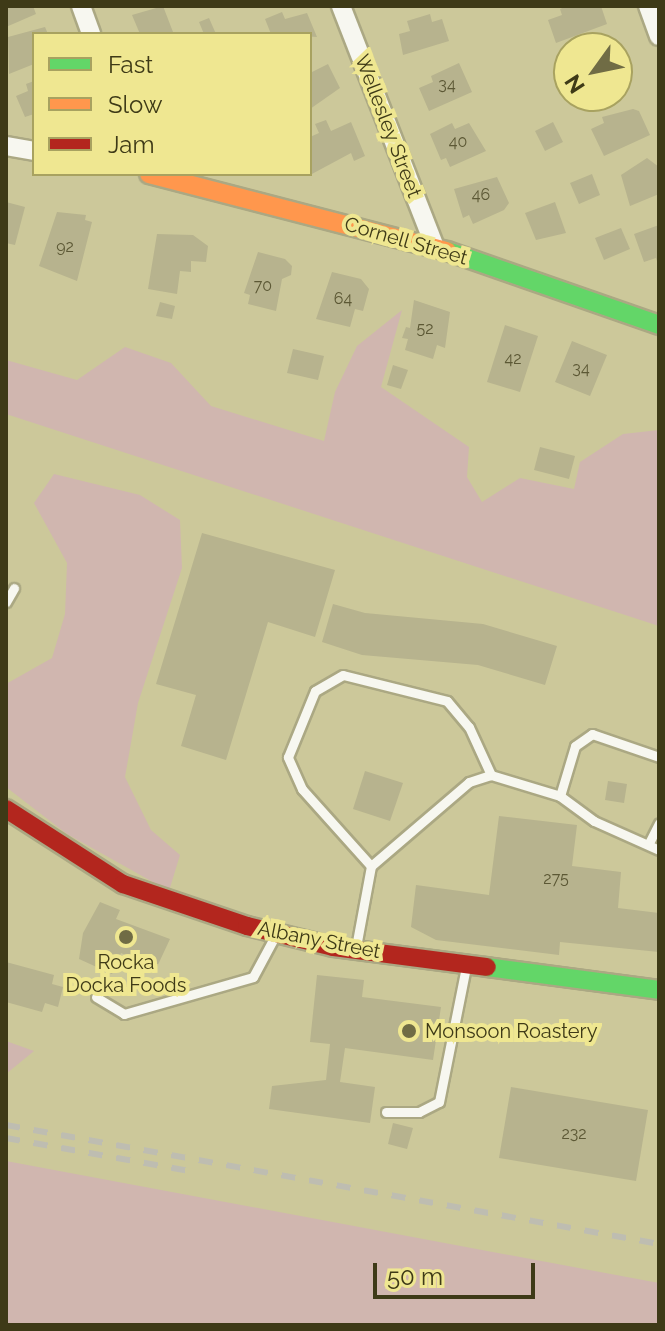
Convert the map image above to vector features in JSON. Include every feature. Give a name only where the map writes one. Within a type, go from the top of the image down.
[{"type":"main road","name":"Cornell Street","points":[[157,176],[435,247],[659,325]]},
{"type":"main road","name":"Albany Street","points":[[6,809],[123,884],[276,933],[355,950],[659,990]]},
{"type":"street","points":[[81,6],[90,32]]},
{"type":"street","name":"Wellesley Street","points":[[341,6],[435,247]]},
{"type":"street","points":[[648,6],[659,36]]},
{"type":"street","points":[[6,146],[32,151]]},
{"type":"lane","points":[[6,602],[14,588]]},
{"type":"lane","points":[[371,866],[302,789],[288,757],[315,691],[343,675],[447,701],[469,727],[491,775]]},
{"type":"lane","points":[[560,796],[575,746],[592,734],[659,757]]},
{"type":"lane","points":[[355,950],[371,866],[469,782],[491,775],[560,796],[594,821],[659,850]]},
{"type":"lane","points":[[649,843],[659,823]]},
{"type":"lane","points":[[96,997],[124,1014],[253,977],[276,933]]},
{"type":"lane","points":[[386,1112],[419,1112],[439,1102],[467,964]]},
{"type":"shaded area","points":[[402,310],[381,387],[469,447],[467,477],[482,502],[520,478],[574,489],[580,462],[623,434],[659,430],[659,626],[6,414],[6,360],[77,380],[125,347],[171,363],[211,406],[324,441],[335,392],[357,346]]},
{"type":"shaded area","points":[[54,474],[140,495],[180,520],[182,568],[138,703],[125,777],[151,830],[180,855],[169,891],[67,834],[6,787],[6,684],[52,658],[65,614],[67,563],[34,503]]},
{"type":"shaded area","points":[[6,1041],[34,1051],[6,1074]]},
{"type":"shaded area","points":[[6,1161],[659,1283],[659,1325],[6,1325]]},
{"type":"building","points":[[6,6],[33,6],[36,14],[6,27]]},
{"type":"building","points":[[163,6],[173,32],[139,32],[132,15]]},
{"type":"building","points":[[567,6],[601,6],[607,24],[586,32],[553,34],[548,20],[562,15],[560,9]]},
{"type":"building","points":[[282,12],[285,19],[307,13],[317,37],[312,37],[312,32],[270,32],[265,19]]},
{"type":"building","points":[[430,14],[432,22],[442,19],[449,41],[403,55],[399,34],[410,31],[407,21]]},
{"type":"building","points":[[209,18],[215,32],[203,32],[199,22]]},
{"type":"building","points":[[45,27],[47,32],[32,32],[32,65],[9,74],[8,37]]},
{"type":"building","points":[[459,63],[472,92],[429,111],[419,88],[433,82],[431,76]]},
{"type":"building","points":[[328,64],[340,88],[312,108],[312,72]]},
{"type":"building","points":[[32,82],[32,115],[25,117],[16,96],[28,91],[26,84]]},
{"type":"building","points":[[633,109],[639,111],[650,135],[604,156],[591,129],[604,123],[602,117],[633,112]]},
{"type":"building","points":[[326,120],[331,131],[351,122],[365,156],[354,161],[351,153],[312,174],[312,136],[319,133],[315,124]]},
{"type":"building","points":[[553,122],[563,142],[545,151],[535,131]]},
{"type":"building","points":[[452,123],[455,129],[469,123],[486,151],[450,167],[446,158],[441,160],[430,134]]},
{"type":"building","points":[[647,158],[659,167],[659,194],[630,206],[621,175]]},
{"type":"building","points":[[592,174],[600,195],[579,204],[570,183]]},
{"type":"building","points":[[497,177],[509,203],[504,210],[473,224],[469,215],[463,218],[454,189]]},
{"type":"building","points":[[6,202],[25,207],[15,245],[6,243]]},
{"type":"building","points":[[555,202],[566,233],[536,240],[525,213]]},
{"type":"building","points":[[57,212],[86,215],[85,220],[92,222],[77,281],[39,266]]},
{"type":"building","points":[[659,225],[659,267],[656,258],[644,262],[634,234]]},
{"type":"building","points":[[621,228],[630,249],[604,260],[595,238]]},
{"type":"building","points":[[157,234],[193,235],[208,246],[206,262],[191,261],[191,272],[180,271],[177,294],[148,289]]},
{"type":"building","points":[[258,252],[285,259],[292,266],[291,275],[282,279],[276,311],[248,304],[250,295],[244,293]]},
{"type":"building","points":[[332,272],[361,279],[369,289],[363,311],[355,309],[350,327],[316,319]]},
{"type":"building","points":[[414,300],[450,312],[445,348],[437,345],[433,359],[405,350],[408,339],[402,338],[406,327],[410,328]]},
{"type":"building","points":[[160,302],[175,306],[172,319],[156,316]]},
{"type":"building","points":[[505,325],[538,336],[520,392],[487,382]]},
{"type":"building","points":[[572,341],[607,355],[590,396],[555,382]]},
{"type":"building","points":[[293,349],[324,356],[318,380],[287,373]]},
{"type":"building","points":[[393,365],[408,370],[401,389],[387,385]]},
{"type":"building","points":[[540,447],[575,456],[569,479],[534,470]]},
{"type":"building","points":[[202,533],[335,570],[315,637],[268,622],[226,760],[181,746],[196,695],[156,684]]},
{"type":"building","points":[[333,604],[365,613],[483,624],[557,646],[545,685],[478,665],[362,655],[322,642]]},
{"type":"building","points":[[365,771],[403,783],[390,821],[353,809]]},
{"type":"building","points":[[608,781],[627,784],[624,803],[605,800]]},
{"type":"building","points":[[499,816],[577,825],[572,866],[621,872],[618,908],[659,913],[659,952],[560,942],[559,955],[436,940],[411,927],[416,885],[489,895]]},
{"type":"building","points":[[100,902],[120,910],[116,919],[170,939],[156,969],[121,953],[112,974],[79,959],[83,933]]},
{"type":"building","points":[[6,962],[54,975],[52,984],[63,987],[58,1007],[45,1003],[42,1012],[6,1002]]},
{"type":"building","points":[[317,975],[364,980],[362,997],[441,1007],[433,1060],[345,1048],[340,1082],[375,1087],[370,1123],[269,1109],[272,1086],[326,1080],[330,1044],[310,1042]]},
{"type":"building","points":[[511,1087],[648,1110],[636,1181],[499,1158]]},
{"type":"building","points":[[393,1123],[413,1128],[407,1149],[388,1144]]},
{"type":"railway","points":[[6,1125],[659,1244]]},
{"type":"railway","points":[[6,1138],[195,1172]]},
{"type":"traffic: fast","points":[[447,251],[659,325]]},
{"type":"traffic: fast","points":[[487,967],[659,990]]},
{"type":"traffic: slow","points":[[157,176],[447,251]]},
{"type":"traffic: jam","points":[[6,809],[123,884],[247,926],[333,947],[487,967]]},
{"type":"place","name":"Rocka Docka Foods","points":[[126,937]]},
{"type":"place","name":"Monsoon Roastery","points":[[409,1031]]}]
